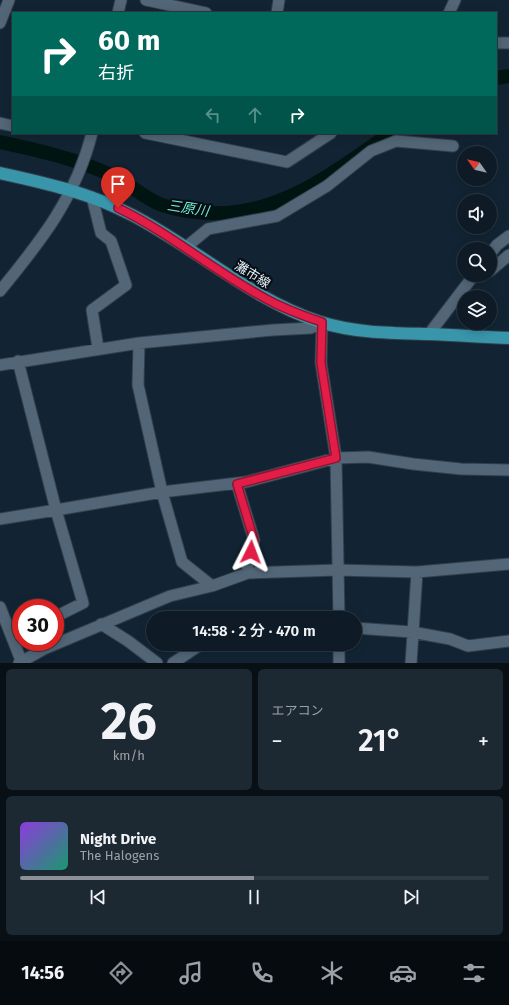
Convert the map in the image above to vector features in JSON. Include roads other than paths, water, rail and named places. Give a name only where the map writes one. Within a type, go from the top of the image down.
[{"type":"main road","name":"灘市線","points":[[0,173],[72,187],[132,215],[186,247],[249,289],[276,304],[322,322],[371,332],[509,338]]},
{"type":"street","points":[[0,23],[9,0]]},
{"type":"street","points":[[118,12],[121,0]]},
{"type":"street","points":[[146,0],[201,12]]},
{"type":"street","points":[[277,12],[279,0]]},
{"type":"street","points":[[449,12],[455,0]]},
{"type":"street","points":[[497,43],[509,43]]},
{"type":"street","points":[[0,123],[12,126]]},
{"type":"street","points":[[0,291],[44,237],[72,187],[86,157],[92,134]]},
{"type":"street","points":[[150,134],[287,162],[329,134]]},
{"type":"street","points":[[186,247],[208,229],[277,216],[327,186],[371,151],[396,141],[453,146]]},
{"type":"street","points":[[92,197],[101,233],[111,242],[126,285],[92,310],[98,348]]},
{"type":"street","points":[[497,245],[509,236]]},
{"type":"street","points":[[497,265],[509,255]]},
{"type":"street","points":[[428,334],[469,282]]},
{"type":"street","points":[[0,365],[98,348],[139,343],[273,330],[312,328],[322,322]]},
{"type":"street","points":[[322,322],[321,363],[336,458],[339,611]]},
{"type":"street","points":[[139,343],[138,385],[162,492],[182,562],[212,586]]},
{"type":"street","points":[[18,361],[56,510],[83,603],[64,612]]},
{"type":"street","points":[[0,519],[162,492],[237,484],[336,458],[368,457],[461,469],[509,470]]},
{"type":"street","points":[[237,484],[254,540],[247,563],[248,573]]},
{"type":"street","points":[[64,638],[170,596],[212,586],[248,573],[337,570],[417,572],[509,564]]},
{"type":"street","points":[[411,663],[417,572]]},
{"type":"street","points":[[0,607],[21,662],[35,651]]},
{"type":"street","points":[[101,624],[157,663]]},
{"type":"street","points":[[362,628],[412,632],[450,639],[468,646],[509,641]]},
{"type":"street","points":[[173,663],[191,651]]},
{"type":"street","points":[[339,651],[339,663]]},
{"type":"waterway","name":"三原川","points":[[497,78],[509,76]]},
{"type":"waterway","name":"三原川","points":[[0,142],[29,148],[99,170],[119,179],[162,205],[196,212],[227,213],[257,208],[285,199],[338,169],[390,134]]}]
